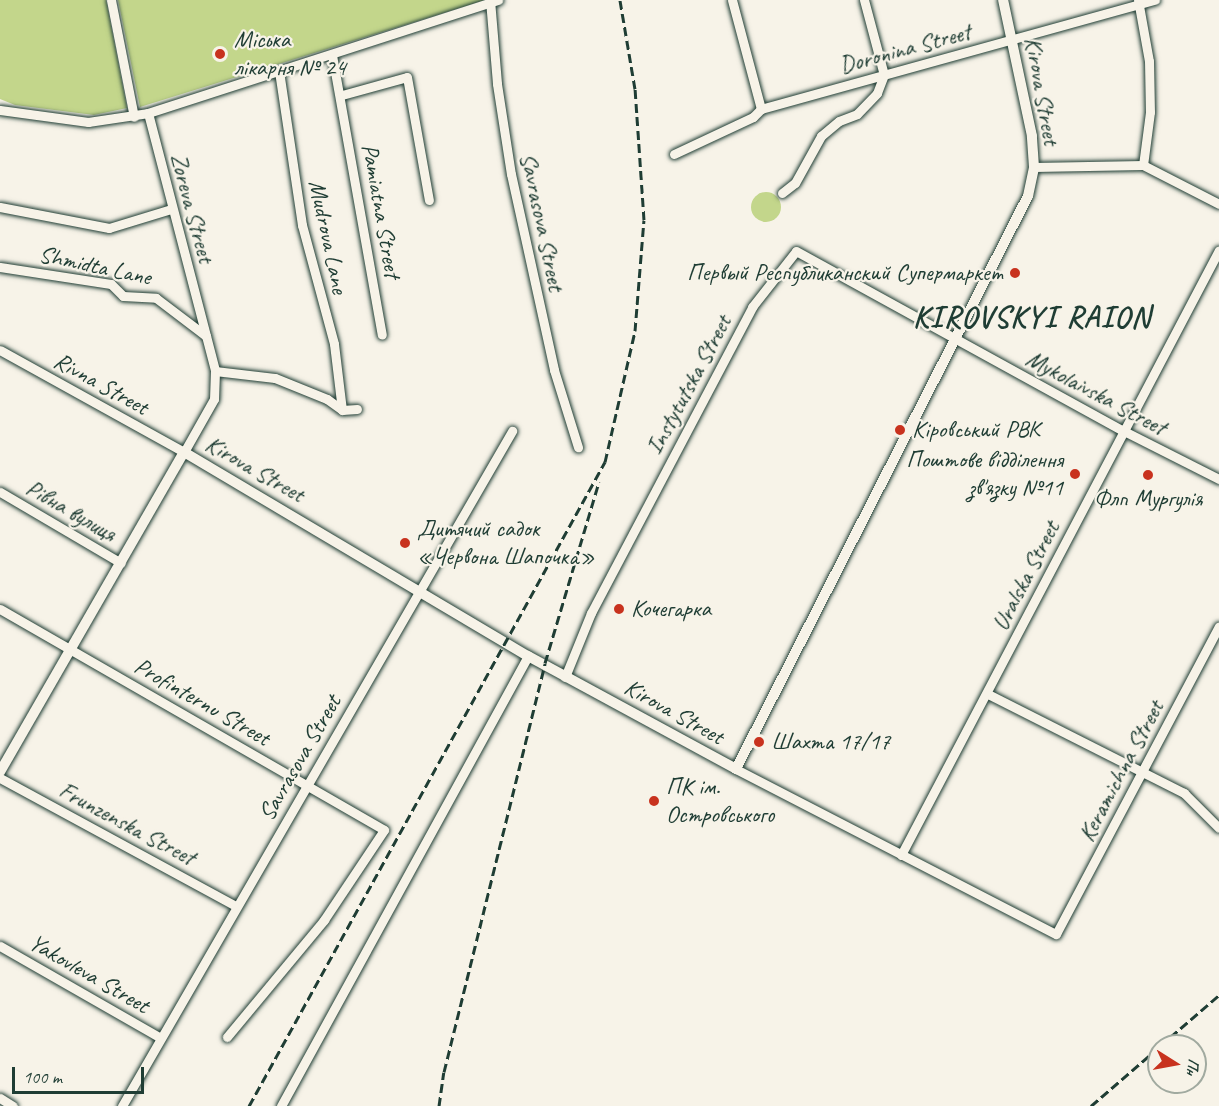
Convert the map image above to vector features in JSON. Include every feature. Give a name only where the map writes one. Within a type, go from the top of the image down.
[{"type":"main road","name":"Kirova Street","points":[[0,772],[184,452],[528,656],[736,769],[1028,196],[1034,167],[1032,136],[1003,0]]},
{"type":"street","points":[[111,0],[134,117]]},
{"type":"street","points":[[732,0],[761,109]]},
{"type":"street","points":[[782,193],[795,183],[821,136],[839,122],[857,114],[877,93],[884,75],[864,0]]},
{"type":"street","name":"Doronina Street","points":[[674,154],[753,117],[761,109],[1012,40],[1138,2],[1155,0]]},
{"type":"street","points":[[0,110],[88,122],[134,117],[493,1]]},
{"type":"street","name":"Savrasova Street","points":[[493,1],[497,84],[510,174],[554,370],[578,447]]},
{"type":"street","points":[[1138,2],[1149,60],[1150,112],[1143,165]]},
{"type":"street","name":"Pamiatna Street","points":[[332,54],[342,95],[382,335]]},
{"type":"street","name":"Mudrova Lane","points":[[279,72],[302,225],[334,344],[342,410]]},
{"type":"street","name":"Pamiatna Street","points":[[342,95],[407,77],[429,200]]},
{"type":"street","name":"Zoreva Street","points":[[148,113],[171,208],[216,370],[214,399],[184,452]]},
{"type":"street","points":[[1034,167],[1143,165],[1219,204]]},
{"type":"street","points":[[0,207],[109,228],[171,208]]},
{"type":"street","name":"Uralska Street","points":[[901,855],[988,694],[1122,430],[1219,250]]},
{"type":"street","name":"Instytutska Street","points":[[566,677],[591,614],[752,307],[796,251],[956,340]]},
{"type":"street","name":"Shmidta Lane","points":[[0,267],[111,284],[123,296],[156,298],[206,336]]},
{"type":"street","name":"Mykolaivska Street","points":[[956,340],[1122,430],[1219,479]]},
{"type":"street","name":"Rivna Street","points":[[0,350],[184,452]]},
{"type":"street","points":[[216,370],[275,378],[327,399],[342,410],[357,409]]},
{"type":"street","name":"Savrasova Street","points":[[122,1106],[159,1036],[512,430]]},
{"type":"street","name":"Рівна вулиця","points":[[0,492],[121,563]]},
{"type":"street","name":"Profinternu Street","points":[[0,609],[384,830],[324,920],[226,1037]]},
{"type":"street","name":"Keramichna Street","points":[[901,855],[1056,934],[1219,626]]},
{"type":"street","points":[[280,1106],[528,656]]},
{"type":"street","points":[[988,694],[1184,793],[1219,828]]},
{"type":"street","points":[[736,769],[901,855]]},
{"type":"street","name":"Frunzenska Street","points":[[0,777],[236,906]]},
{"type":"street","name":"Yakovleva Street","points":[[0,946],[159,1036]]},
{"type":"street","points":[[0,1098],[13,1106]]},
{"type":"green space","points":[[0,0],[106,0],[127,108],[94,115],[15,105],[0,99]]},
{"type":"green space","name":"Міська лікарня № 24","points":[[118,0],[485,0],[140,107]]},
{"type":"green space","points":[[766,192],[777,196],[781,207],[777,218],[766,222],[755,218],[751,207],[755,196]]},
{"type":"railway","points":[[249,1106],[605,462],[635,331],[644,220],[635,89],[620,0]]},
{"type":"railway","points":[[439,1106],[444,1072],[545,663],[599,482]]},
{"type":"railway","points":[[1174,1034],[1219,995]]},
{"type":"railway","points":[[1091,1106],[1147,1057]]},
{"type":"place","name":"Міська лікарня № 24","points":[[220,54]]},
{"type":"place","name":"Первый Республиканский Супермаркет","points":[[1015,273]]},
{"type":"place","name":"Кіровський РВК","points":[[900,430]]},
{"type":"place","name":"Поштове відділення зв'язку №11","points":[[1075,474]]},
{"type":"place","name":"Флп Мургулія","points":[[1148,475]]},
{"type":"place","name":"Дитячий садок «Червона Шапочка»","points":[[405,543]]},
{"type":"place","name":"Кочегарка","points":[[619,609]]},
{"type":"place","name":"Шахта 17/17","points":[[759,742]]},
{"type":"place","name":"ПК ім. Островського","points":[[654,801]]},
{"type":"district","name":"KIROVSKYI RAION","points":[[1032,317]]}]
